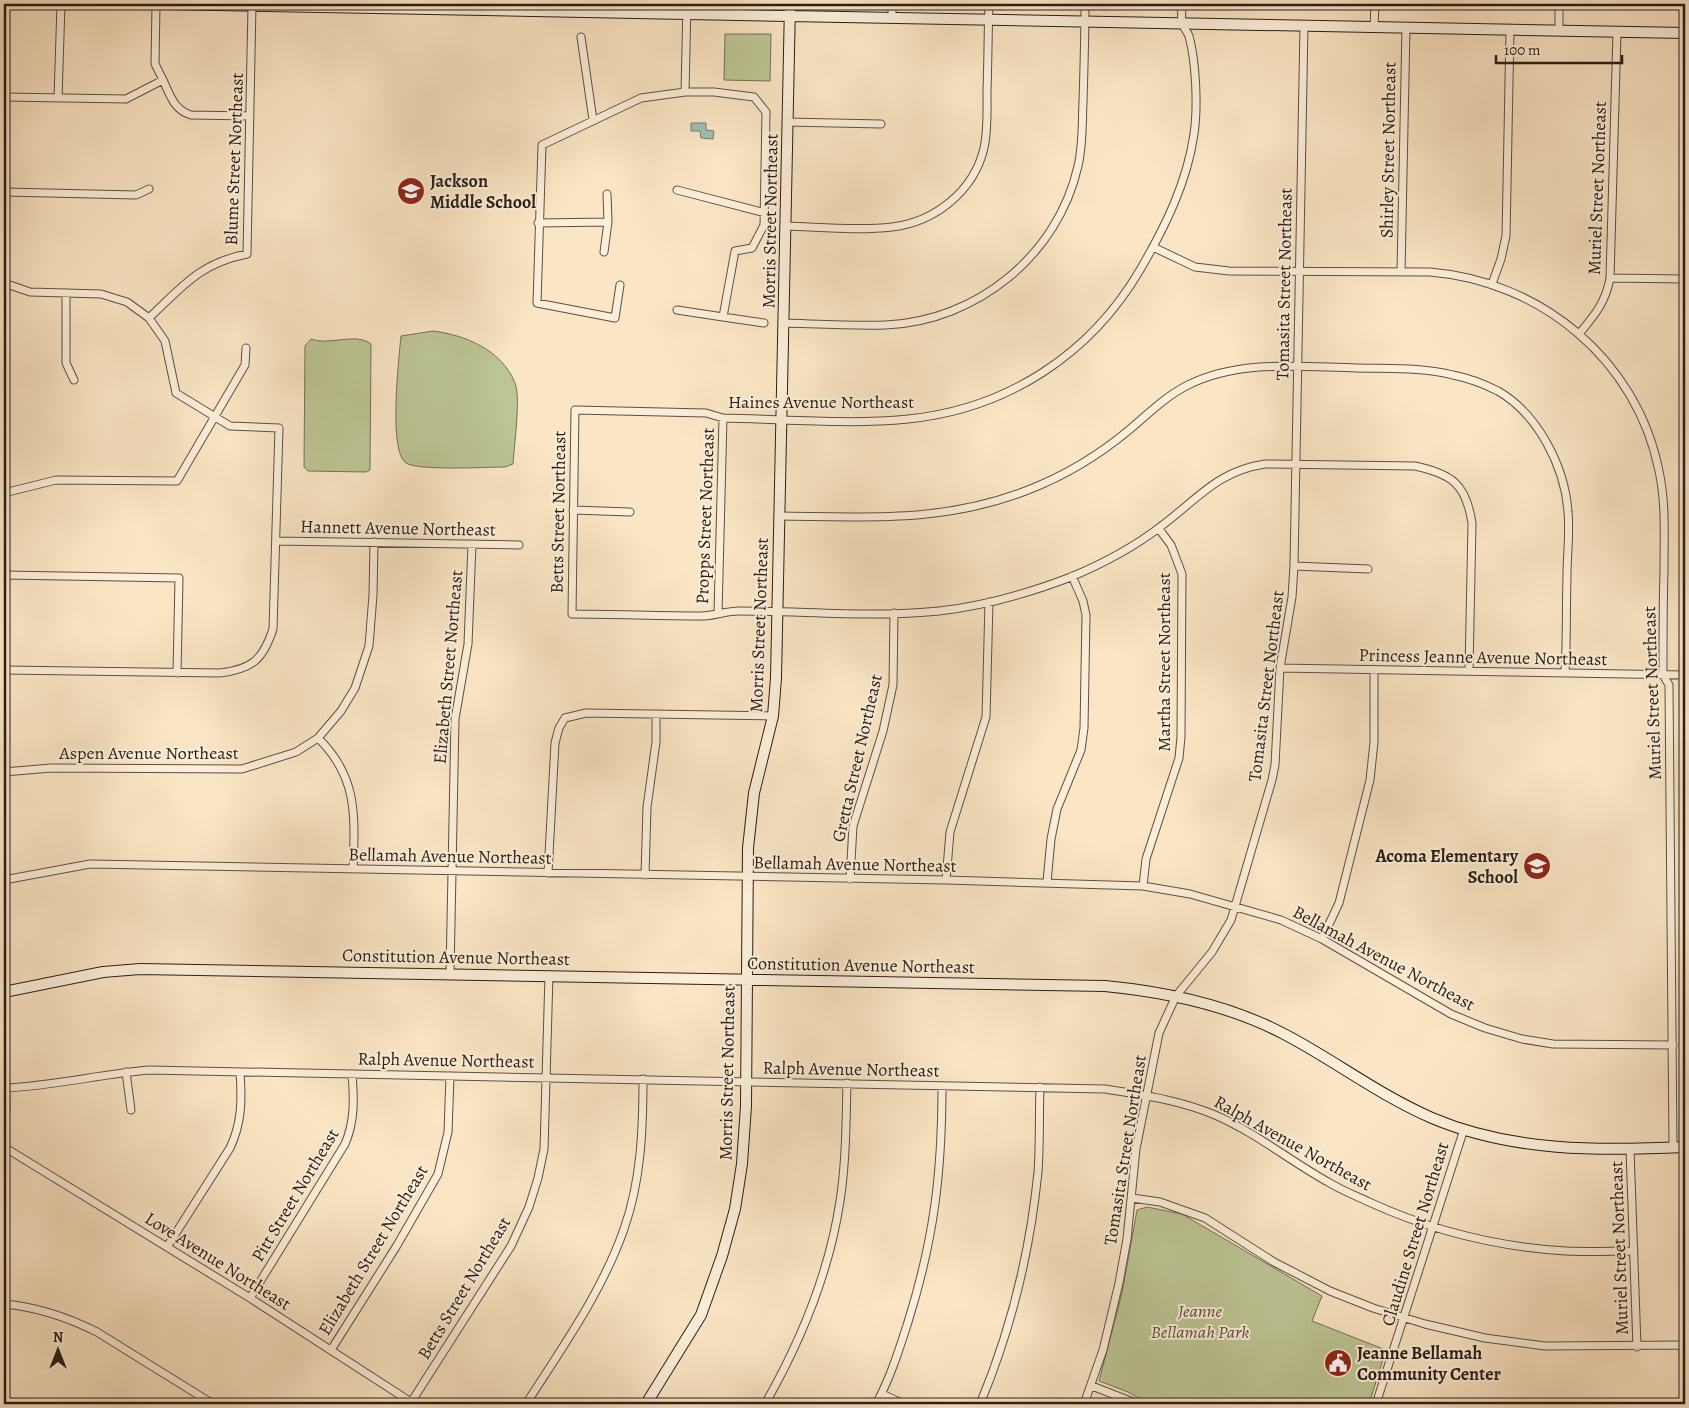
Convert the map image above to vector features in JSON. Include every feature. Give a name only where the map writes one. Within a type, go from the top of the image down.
[{"type":"street","points":[[58,98],[60,4]]},
{"type":"street","points":[[156,4],[155,64],[177,108],[183,113],[191,115],[250,116]]},
{"type":"street","points":[[164,4],[687,9],[789,16],[1685,33]]},
{"type":"street","name":"Morris Street Northeast","points":[[646,1404],[701,1315],[731,1226],[742,1164],[746,1082],[748,848],[753,802],[773,716],[778,612],[790,4]]},
{"type":"street","points":[[892,4],[892,17]]},
{"type":"street","points":[[786,226],[893,227],[914,222],[933,214],[953,200],[978,168],[984,148],[987,125],[989,4]]},
{"type":"street","points":[[784,323],[887,325],[938,316],[970,303],[1001,284],[1026,264],[1041,247],[1064,210],[1079,164],[1082,137],[1085,4]]},
{"type":"street","points":[[1182,4],[1182,24],[1188,36],[1195,88],[1194,134],[1183,184],[1153,247],[1195,267],[1229,271],[1451,274],[1492,284],[1538,304],[1558,316],[1579,334]]},
{"type":"street","points":[[1374,27],[1375,4]]},
{"type":"street","points":[[1559,4],[1559,30]]},
{"type":"street","name":"Blume Street Northeast","points":[[149,318],[197,272],[226,258],[247,254],[252,5]]},
{"type":"street","points":[[685,92],[687,9]]},
{"type":"street","name":"Tomasita Street Northeast","points":[[1084,1404],[1092,1386],[1118,1284],[1127,1239],[1136,1149],[1158,1033],[1176,996],[1223,935],[1235,906],[1275,765],[1280,668],[1292,597],[1294,566],[1304,26]]},
{"type":"street","name":"Shirley Street Northeast","points":[[1401,272],[1406,28]]},
{"type":"street","points":[[1492,284],[1501,259],[1506,236],[1510,30]]},
{"type":"street","name":"Muriel Street Northeast","points":[[1617,32],[1610,278],[1607,294],[1599,310],[1579,334],[1607,362],[1624,384],[1644,424],[1659,471],[1665,514],[1662,675],[1669,685],[1673,1148]]},
{"type":"street","points":[[581,37],[593,120]]},
{"type":"street","points":[[4,97],[126,99],[163,80]]},
{"type":"street","points":[[620,285],[615,318],[536,303],[542,145],[641,98],[685,92],[714,92],[754,97],[766,112],[764,225],[752,248],[735,251],[723,317]]},
{"type":"street","points":[[788,122],[881,124]]},
{"type":"street","points":[[4,192],[136,195],[149,189]]},
{"type":"street","points":[[677,190],[765,213]]},
{"type":"street","points":[[604,252],[608,222],[608,194]]},
{"type":"street","points":[[538,223],[608,222]]},
{"type":"street","name":"Haines Avenue Northeast","points":[[575,410],[706,413],[723,418],[884,421],[926,417],[960,411],[1015,389],[1062,360],[1090,336],[1128,290],[1153,247]]},
{"type":"street","points":[[1610,278],[1685,279]]},
{"type":"street","points":[[4,284],[25,291],[101,294],[126,302],[149,318],[165,340],[176,392],[230,426],[279,428],[273,629],[268,644],[251,666],[239,671],[220,674],[4,670]]},
{"type":"street","points":[[66,293],[66,363],[74,380]]},
{"type":"street","points":[[677,310],[764,323]]},
{"type":"street","points":[[4,493],[56,480],[177,481],[245,365],[246,348]]},
{"type":"street","points":[[780,516],[918,516],[954,511],[996,501],[1028,490],[1090,459],[1160,404],[1187,386],[1231,371],[1258,367],[1298,367],[1418,370],[1450,374],[1499,392],[1521,410],[1537,429],[1550,450],[1559,470],[1568,511],[1565,672]]},
{"type":"street","name":"Betts Street Northeast","points":[[575,410],[572,614],[718,614]]},
{"type":"street","name":"Propps Street Northeast","points":[[718,614],[723,418]]},
{"type":"street","points":[[718,614],[736,611],[894,613],[940,611],[989,602],[1072,576],[1114,556],[1159,529],[1229,473],[1265,464],[1415,466],[1439,471],[1454,481],[1463,492],[1470,506],[1472,523],[1469,672]]},
{"type":"street","points":[[573,510],[630,512]]},
{"type":"street","name":"Martha Street Northeast","points":[[1143,886],[1146,859],[1179,758],[1181,737],[1182,574],[1178,558],[1159,529]]},
{"type":"street","name":"Hannett Avenue Northeast","points":[[277,541],[519,545]]},
{"type":"street","points":[[353,869],[354,808],[350,790],[344,772],[335,757],[318,738],[341,711],[355,688],[365,661],[369,646],[373,595],[374,542]]},
{"type":"street","name":"Elizabeth Street Northeast","points":[[450,973],[455,719],[468,644],[472,544]]},
{"type":"street","points":[[1294,566],[1368,569]]},
{"type":"street","points":[[4,575],[179,578],[177,673]]},
{"type":"street","points":[[1047,882],[1051,838],[1057,809],[1081,750],[1084,728],[1086,615],[1083,602],[1072,576]]},
{"type":"street","points":[[946,880],[950,832],[986,717],[989,602]]},
{"type":"street","name":"Gretta Street Northeast","points":[[850,879],[853,826],[883,731],[893,685],[894,613]]},
{"type":"street","name":"Princess Jeanne Avenue Northeast","points":[[1280,668],[1685,675]]},
{"type":"street","points":[[1322,940],[1339,903],[1370,780],[1374,742],[1374,670]]},
{"type":"street","points":[[548,872],[555,743],[559,728],[565,718],[586,713],[773,716]]},
{"type":"street","points":[[645,875],[647,807],[656,742],[656,714]]},
{"type":"street","name":"Aspen Avenue Northeast","points":[[4,772],[51,768],[242,769],[296,752],[318,738]]},
{"type":"street","name":"Bellamah Avenue Northeast","points":[[4,880],[90,864],[1047,882],[1143,886],[1190,894],[1281,920],[1322,940],[1415,995],[1451,1014],[1485,1028],[1522,1039],[1553,1044],[1673,1046]]},
{"type":"street","name":"Constitution Avenue Northeast","points":[[4,992],[103,972],[140,969],[746,978],[1106,986],[1176,996],[1226,1010],[1284,1034],[1400,1103],[1464,1129],[1546,1146],[1630,1149],[1685,1147]]},
{"type":"street","name":"Betts Street Northeast","points":[[412,1404],[511,1246],[522,1224],[538,1178],[544,1149],[548,976]]},
{"type":"street","points":[[4,978],[4,1128]]},
{"type":"street","name":"Ralph Avenue Northeast","points":[[5,1088],[45,1086],[126,1072],[149,1070],[1105,1089],[1146,1095],[1184,1104],[1216,1115],[1251,1134],[1328,1182],[1371,1203],[1434,1226],[1477,1238],[1530,1248],[1567,1251],[1634,1251]]},
{"type":"street","points":[[126,1072],[131,1110]]},
{"type":"street","points":[[168,1248],[230,1148],[238,1131],[241,1104],[240,1072]]},
{"type":"street","name":"Pitt Street Northeast","points":[[250,1298],[336,1162],[345,1144],[352,1128],[354,1114],[352,1074]]},
{"type":"street","name":"Elizabeth Street Northeast","points":[[331,1350],[396,1247],[438,1174],[448,1132],[450,1076]]},
{"type":"street","points":[[526,1404],[595,1293],[614,1256],[625,1227],[639,1163],[643,1079]]},
{"type":"street","points":[[765,1404],[808,1321],[833,1235],[840,1201],[844,1165],[847,1083]]},
{"type":"street","points":[[876,1404],[882,1394],[904,1336],[930,1243],[938,1193],[942,1086]]},
{"type":"street","points":[[980,1404],[1006,1333],[1023,1270],[1038,1170],[1040,1088]]},
{"type":"street","name":"Claudine Street Northeast","points":[[1376,1404],[1464,1129]]},
{"type":"street","name":"Love Avenue Northeast","points":[[4,1147],[250,1298],[412,1404]]},
{"type":"street","name":"Muriel Street Northeast","points":[[1630,1149],[1637,1347]]},
{"type":"street","points":[[1132,1198],[1176,1207],[1205,1218],[1274,1262],[1330,1291],[1404,1319],[1457,1333],[1516,1343],[1572,1347],[1684,1345],[1685,1404]]},
{"type":"street","points":[[4,1304],[29,1306],[78,1322],[213,1404]]},
{"type":"street","points":[[1092,1386],[1138,1404]]},
{"type":"street","points":[[882,1394],[904,1404]]},
{"type":"street","points":[[4,1403],[12,1404]]},
{"type":"green space","points":[[725,34],[771,34],[770,81],[724,80]]},
{"type":"green space","points":[[433,331],[457,336],[481,346],[492,353],[509,371],[517,390],[517,422],[513,464],[505,467],[424,467],[406,463],[401,455],[397,441],[396,403],[401,336]]},
{"type":"green space","points":[[311,339],[326,341],[358,339],[371,344],[370,470],[366,472],[308,471],[304,467],[305,346]]},
{"type":"green space","name":"Jeanne Bellamah Park","points":[[1147,1207],[1182,1214],[1322,1296],[1312,1321],[1386,1350],[1369,1404],[1149,1404],[1128,1392],[1099,1381],[1122,1293],[1137,1210]]},
{"type":"shaded area","points":[[691,123],[706,123],[706,130],[714,131],[713,139],[701,138],[700,131],[691,131]]},
{"type":"place","name":"Jackson Middle School","points":[[411,191]]},
{"type":"place","name":"Acoma Elementary School","points":[[1537,866]]},
{"type":"place","name":"Jeanne Bellamah Community Center","points":[[1338,1363]]}]
